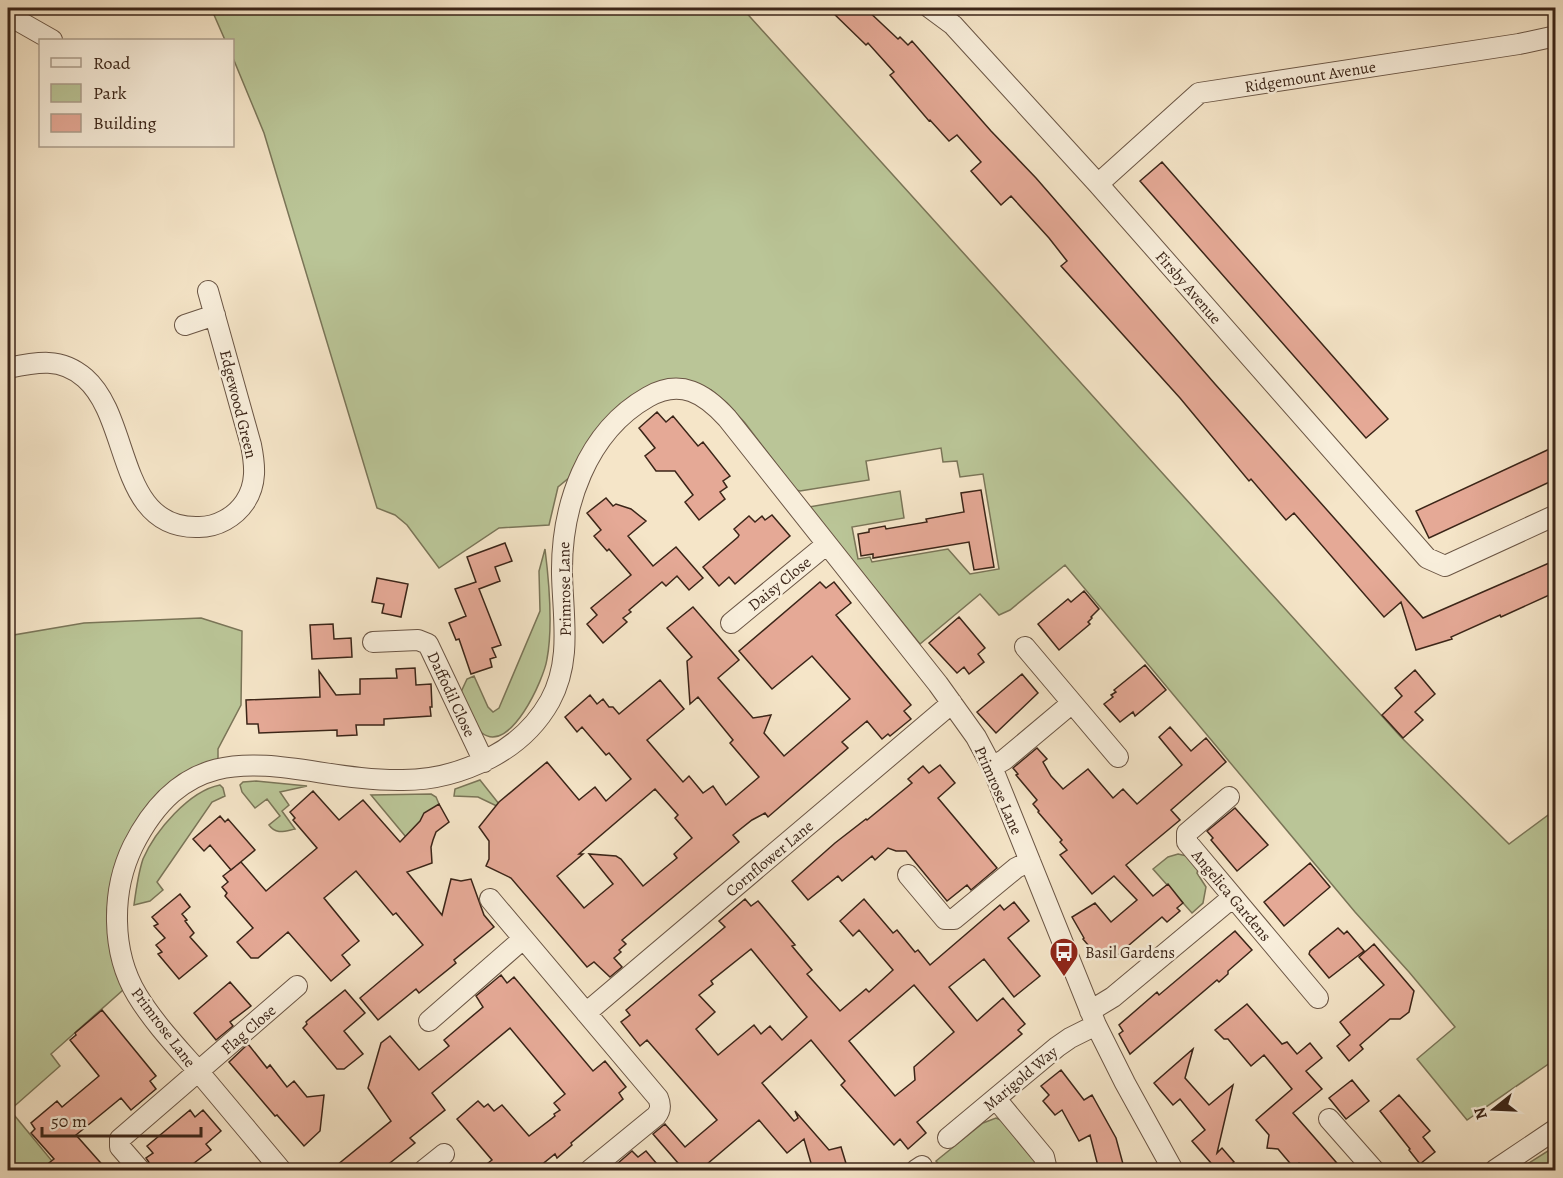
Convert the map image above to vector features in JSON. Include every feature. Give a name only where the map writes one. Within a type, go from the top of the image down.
[{"type":"street","name":"Firsby Avenue","points":[[930,8],[953,25],[1098,184],[1427,558],[1445,566],[1556,515]]},
{"type":"street","points":[[8,15],[50,39]]},
{"type":"street","name":"Ridgemount Avenue","points":[[1098,184],[1199,93],[1520,44],[1556,36]]},
{"type":"street","name":"Edgewood Green","points":[[8,368],[32,363],[55,363],[68,366],[86,379],[98,392],[111,418],[141,498],[157,515],[185,528],[203,527],[221,522],[241,508],[249,496],[254,482],[254,463],[208,291]]},
{"type":"street","points":[[185,325],[215,315]]},
{"type":"street","name":"Primrose Lane","points":[[281,1170],[155,1021],[137,995],[129,978],[119,943],[117,907],[123,870],[138,836],[157,809],[189,781],[207,771],[227,766],[281,766],[367,778],[403,780],[440,776],[484,762],[528,732],[549,703],[557,686],[565,654],[562,556],[567,513],[581,474],[591,455],[616,423],[640,402],[667,389],[695,392],[711,401],[727,418],[952,703],[976,737],[992,767],[1093,1018],[1125,1083],[1173,1170]]},
{"type":"street","name":"Daisy Close","points":[[731,622],[827,544]]},
{"type":"street","name":"Daffodil Close","points":[[373,642],[418,640],[428,644],[484,762]]},
{"type":"street","points":[[1025,647],[1118,757]]},
{"type":"street","name":"Cornflower Lane","points":[[586,1013],[952,703]]},
{"type":"street","points":[[992,767],[1004,760],[1072,703]]},
{"type":"street","name":"Angelica Gardens","points":[[1229,797],[1187,833],[1187,842],[1318,998]]},
{"type":"street","points":[[908,875],[945,919],[950,920],[1016,868],[1030,861]]},
{"type":"street","name":"Marigold Way","points":[[948,1138],[1070,1038],[1113,998],[1233,897]]},
{"type":"street","points":[[490,899],[658,1098],[661,1108],[656,1116],[590,1170]]},
{"type":"street","points":[[429,1021],[523,939]]},
{"type":"street","name":"Flag Close","points":[[140,1170],[120,1147],[120,1139],[297,986]]},
{"type":"street","points":[[996,1099],[1044,1157],[1047,1170]]},
{"type":"street","points":[[1329,1119],[1374,1170]]},
{"type":"street","points":[[1495,1170],[1556,1129]]},
{"type":"street","points":[[424,1170],[444,1154]]},
{"type":"green space","points":[[211,8],[742,8],[1400,736],[1509,844],[1555,810],[1555,1070],[1550,1063],[1467,1120],[1417,1059],[1455,1027],[1355,912],[1065,565],[1010,610],[999,615],[980,594],[920,644],[809,507],[900,491],[904,518],[852,527],[858,559],[870,557],[872,562],[948,549],[970,574],[999,569],[983,474],[960,477],[957,461],[943,462],[941,448],[866,461],[869,480],[800,491],[796,490],[745,423],[727,403],[711,390],[696,384],[654,384],[627,400],[580,457],[570,477],[558,487],[549,525],[499,528],[439,568],[407,525],[395,515],[377,508],[264,133],[234,60],[234,39],[225,39]]},
{"type":"green space","points":[[545,549],[550,619],[547,659],[540,682],[524,712],[504,734],[493,737],[479,730],[461,692],[467,679],[474,676],[488,707],[493,712],[499,708],[540,611],[539,571]]},
{"type":"green space","points":[[201,618],[242,631],[241,705],[218,749],[218,760],[147,808],[122,847],[115,868],[107,911],[111,954],[123,990],[51,1054],[60,1066],[10,1110],[52,1161],[40,1170],[8,1170],[8,636],[84,623]]},
{"type":"green space","points":[[480,780],[503,809],[478,797],[454,796],[455,789]]},
{"type":"green space","points":[[256,781],[307,786],[280,792],[289,805],[282,811],[295,829],[281,831],[272,828],[269,825],[280,816],[267,799],[255,808],[242,792],[240,785],[243,782]]},
{"type":"green space","points":[[220,785],[225,796],[212,802],[157,882],[163,890],[150,901],[134,905],[143,859],[156,836],[185,804],[208,789]]},
{"type":"green space","points":[[431,794],[436,797],[439,804],[421,821],[411,843],[371,795]]},
{"type":"green space","points":[[1178,854],[1187,856],[1199,865],[1197,873],[1206,887],[1203,903],[1192,913],[1153,869],[1168,857]]},
{"type":"green space","points":[[996,1118],[1003,1121],[1034,1156],[1038,1170],[989,1170],[969,1167],[964,1170],[944,1170],[936,1161],[983,1123]]},
{"type":"green space","points":[[1551,1149],[1555,1154],[1555,1170],[1518,1170]]},
{"type":"building","points":[[828,8],[865,8],[898,39],[900,37],[908,45],[912,41],[991,131],[1036,178],[1423,618],[1556,560],[1556,592],[1451,637],[1452,639],[1416,650],[1401,602],[1384,617],[1294,513],[1286,520],[1251,479],[1249,481],[1180,398],[1061,266],[1067,261],[1049,238],[1011,196],[1001,205],[971,171],[981,162],[957,135],[949,141],[890,75],[894,72],[868,43],[866,45]]},
{"type":"building","points":[[1162,162],[1388,419],[1366,438],[1140,181]]},
{"type":"building","points":[[657,412],[666,422],[673,416],[698,446],[703,442],[730,476],[723,481],[727,487],[720,492],[725,499],[699,520],[685,502],[693,495],[675,471],[656,471],[645,456],[655,448],[639,428]]},
{"type":"building","points":[[1556,446],[1556,479],[1429,538],[1416,511]]},
{"type":"building","points":[[981,490],[994,567],[974,570],[969,542],[873,558],[873,554],[861,556],[858,534],[869,532],[869,529],[885,526],[886,529],[927,522],[926,519],[964,512],[961,493]]},
{"type":"building","points":[[606,498],[613,506],[616,504],[631,509],[646,521],[628,536],[653,566],[676,547],[703,578],[689,590],[677,576],[666,586],[662,582],[629,610],[631,612],[623,618],[627,622],[603,643],[587,624],[597,615],[591,608],[631,575],[609,549],[607,551],[594,536],[601,530],[587,513]]},
{"type":"building","points":[[772,515],[790,536],[735,584],[729,577],[719,586],[703,567],[738,537],[734,529],[749,516],[755,522],[762,516],[765,520]]},
{"type":"building","points":[[505,543],[512,561],[495,567],[500,581],[479,589],[501,645],[492,648],[496,657],[490,659],[492,667],[471,674],[459,639],[456,640],[449,623],[466,616],[455,589],[476,582],[467,557]]},
{"type":"building","points":[[377,578],[408,584],[401,617],[382,613],[384,604],[372,602]]},
{"type":"building","points":[[820,582],[826,588],[834,582],[851,603],[836,615],[911,705],[904,711],[911,719],[890,736],[888,734],[882,739],[867,721],[842,742],[848,748],[768,817],[765,813],[733,835],[739,842],[622,940],[626,944],[614,958],[622,967],[610,977],[594,962],[587,967],[511,878],[486,866],[489,859],[489,841],[479,827],[499,802],[547,762],[579,800],[595,787],[606,801],[631,779],[609,753],[606,755],[582,727],[577,732],[565,717],[590,695],[597,704],[603,699],[619,714],[660,680],[684,709],[647,740],[683,782],[689,776],[703,793],[713,786],[726,805],[759,777],[730,743],[733,740],[698,697],[690,704],[687,661],[692,657],[667,628],[693,607],[739,660],[718,678],[753,718],[771,715],[764,733],[784,756],[850,699],[812,656],[772,689],[739,651]],"holes":[[[655,789],[678,815],[675,818],[692,838],[674,854],[677,858],[643,886],[616,856],[589,854],[613,884],[584,908],[557,876],[583,854],[579,854]]]},
{"type":"building","points":[[1084,591],[1099,609],[1088,622],[1090,624],[1059,650],[1038,624],[1068,599],[1071,602]]},
{"type":"building","points":[[959,617],[985,648],[978,654],[984,662],[969,674],[964,667],[957,673],[929,643]]},
{"type":"building","points":[[333,624],[334,639],[351,638],[352,657],[312,659],[310,625]]},
{"type":"building","points":[[1145,665],[1166,690],[1135,716],[1133,712],[1120,722],[1104,704],[1113,697],[1111,695],[1116,692],[1114,690]]},
{"type":"building","points":[[415,668],[416,685],[431,684],[431,716],[384,719],[384,725],[356,725],[357,735],[337,736],[337,730],[259,733],[258,724],[247,724],[246,700],[320,697],[319,671],[336,695],[360,694],[360,679],[397,678],[396,669]]},
{"type":"building","points":[[1415,670],[1435,694],[1415,712],[1423,720],[1403,738],[1382,715],[1402,696],[1395,688]]},
{"type":"building","points":[[1022,674],[1038,693],[996,733],[977,712]]},
{"type":"building","points":[[1170,727],[1191,751],[1206,738],[1226,762],[1171,810],[1180,820],[1126,865],[1153,896],[1168,884],[1183,903],[1177,908],[1180,911],[1167,922],[1162,917],[1115,957],[1109,950],[1099,958],[1083,939],[1072,917],[1095,903],[1111,922],[1137,900],[1114,876],[1092,894],[1060,855],[1067,850],[1060,842],[1062,840],[1038,812],[1033,804],[1037,800],[1013,768],[1037,748],[1047,759],[1043,762],[1051,776],[1063,789],[1088,769],[1113,798],[1123,789],[1137,804],[1182,765],[1159,737]]},
{"type":"building","points":[[940,765],[955,783],[938,798],[997,868],[971,890],[967,885],[947,901],[906,851],[888,848],[875,860],[872,856],[842,881],[838,876],[808,900],[792,881],[835,843],[912,783],[908,779],[923,766],[929,773]]},
{"type":"building","points":[[313,791],[339,820],[363,800],[400,842],[420,821],[424,813],[439,804],[449,822],[436,832],[431,847],[432,863],[407,872],[442,915],[451,879],[461,881],[471,879],[484,915],[494,927],[454,960],[456,963],[419,993],[416,989],[378,1020],[360,998],[423,945],[396,913],[393,915],[356,871],[324,898],[359,941],[342,955],[350,965],[331,981],[288,932],[258,958],[251,958],[237,942],[253,928],[225,896],[227,893],[222,887],[228,882],[223,876],[241,862],[266,891],[317,848],[293,820],[295,818],[290,812]]},
{"type":"building","points":[[1235,808],[1268,845],[1237,871],[1211,840],[1213,838],[1207,831]]},
{"type":"building","points":[[220,816],[225,822],[228,819],[255,850],[231,870],[210,845],[204,851],[193,839]]},
{"type":"building","points":[[1310,863],[1330,887],[1284,926],[1264,902]]},
{"type":"building","points":[[180,894],[190,907],[182,914],[194,933],[190,937],[207,956],[179,979],[158,954],[162,952],[156,945],[165,938],[154,926],[158,924],[152,917]]},
{"type":"building","points":[[745,899],[751,906],[758,901],[795,945],[792,946],[812,970],[807,974],[840,1011],[866,989],[869,992],[893,970],[859,930],[853,936],[840,921],[864,899],[893,933],[897,930],[915,952],[918,950],[930,965],[1000,905],[1004,910],[1014,902],[1029,921],[1008,938],[1040,976],[1014,997],[984,959],[949,987],[977,1021],[1003,998],[1025,1024],[1018,1030],[1022,1034],[917,1122],[926,1133],[908,1149],[900,1139],[894,1145],[841,1085],[845,1081],[811,1040],[762,1083],[794,1121],[798,1118],[795,1111],[829,1150],[841,1147],[848,1170],[813,1170],[804,1139],[787,1153],[759,1120],[700,1170],[684,1170],[653,1134],[665,1124],[685,1147],[717,1120],[647,1040],[640,1046],[621,1022],[630,1015],[626,1010],[725,927],[719,921]],"holes":[[[751,949],[807,1017],[782,1040],[770,1026],[761,1034],[754,1025],[718,1055],[696,1029],[715,1012],[699,995],[713,984],[711,981]],[[914,985],[954,1032],[914,1067],[915,1080],[895,1096],[849,1041]]]},
{"type":"building","points":[[1338,928],[1344,934],[1347,931],[1364,951],[1329,978],[1309,954]]},
{"type":"building","points":[[1235,931],[1252,950],[1219,982],[1217,980],[1130,1054],[1119,1034],[1123,1031],[1119,1025],[1157,992],[1159,995]]},
{"type":"building","points":[[1374,944],[1414,991],[1409,1012],[1400,1019],[1390,1019],[1360,1045],[1363,1049],[1349,1061],[1337,1046],[1350,1035],[1340,1022],[1384,985],[1359,957]]},
{"type":"building","points":[[501,975],[507,983],[514,977],[593,1071],[605,1061],[626,1087],[619,1093],[623,1099],[571,1143],[572,1145],[557,1158],[555,1154],[535,1170],[479,1170],[492,1160],[457,1119],[478,1101],[484,1107],[488,1104],[494,1111],[502,1105],[529,1136],[555,1116],[554,1114],[560,1110],[554,1103],[565,1094],[510,1028],[432,1093],[445,1110],[410,1138],[415,1143],[381,1170],[331,1170],[391,1121],[368,1088],[381,1043],[390,1036],[419,1070],[449,1046],[444,1040],[483,1007],[476,996]]},
{"type":"building","points":[[230,982],[251,1006],[230,1022],[233,1026],[216,1040],[194,1013]]},
{"type":"building","points":[[345,990],[365,1013],[344,1031],[363,1054],[344,1069],[337,1069],[303,1028],[308,1020]]},
{"type":"building","points":[[1247,1004],[1282,1044],[1287,1042],[1297,1054],[1310,1043],[1322,1058],[1306,1071],[1322,1089],[1293,1113],[1343,1170],[1305,1170],[1299,1163],[1294,1168],[1278,1149],[1267,1148],[1269,1135],[1256,1120],[1292,1089],[1264,1055],[1251,1066],[1228,1039],[1224,1039],[1215,1030]]},
{"type":"building","points":[[102,1010],[156,1076],[150,1081],[156,1089],[131,1110],[121,1098],[76,1135],[107,1170],[40,1170],[54,1159],[31,1133],[35,1129],[31,1123],[57,1101],[62,1107],[99,1076],[70,1040]]},
{"type":"building","points":[[248,1044],[267,1068],[270,1065],[287,1087],[294,1081],[307,1097],[324,1095],[320,1131],[304,1146],[229,1062]]},
{"type":"building","points":[[1193,1049],[1185,1078],[1209,1105],[1233,1085],[1217,1153],[1222,1148],[1234,1162],[1224,1170],[1217,1170],[1192,1141],[1205,1130],[1180,1099],[1173,1105],[1154,1083]]},
{"type":"building","points":[[1061,1070],[1084,1100],[1092,1095],[1116,1138],[1123,1164],[1099,1170],[1090,1135],[1079,1141],[1062,1110],[1055,1115],[1043,1101],[1049,1095],[1041,1086]]},
{"type":"building","points":[[1352,1080],[1369,1101],[1346,1119],[1329,1098]]},
{"type":"building","points":[[1399,1095],[1430,1131],[1423,1137],[1435,1152],[1420,1164],[1380,1111]]},
{"type":"building","points":[[190,1110],[195,1117],[203,1110],[221,1131],[206,1144],[211,1150],[185,1170],[154,1170],[146,1158],[153,1153],[147,1146]]},
{"type":"building","points":[[632,1151],[638,1157],[646,1151],[662,1170],[622,1170],[617,1164]]},
{"type":"place","name":"Basil Gardens","points":[[1064,978]]}]
